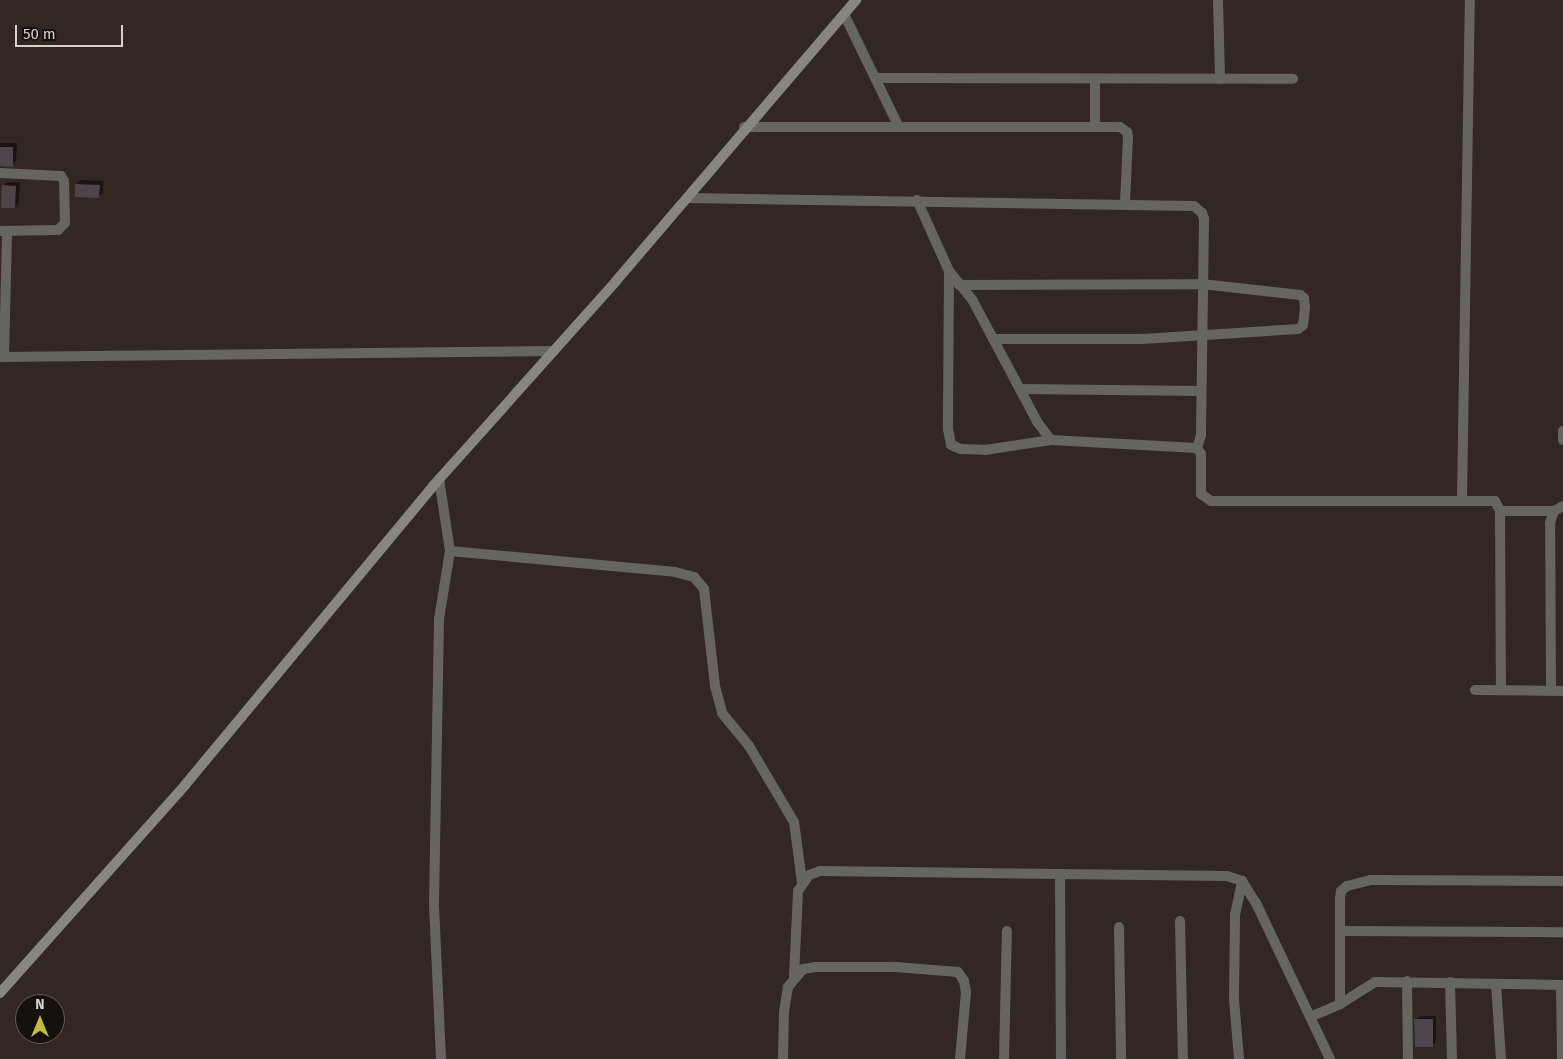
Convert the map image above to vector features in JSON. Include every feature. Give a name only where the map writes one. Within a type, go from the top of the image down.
[{"type":"street","points":[[0,994],[185,785],[439,479],[688,198],[744,127],[856,0]]},
{"type":"street","points":[[1218,0],[1220,79]]},
{"type":"street","points":[[1462,499],[1470,0]]},
{"type":"street","points":[[844,14],[877,78],[898,125]]},
{"type":"street","points":[[877,78],[1293,79]]},
{"type":"street","points":[[1094,126],[1095,79]]},
{"type":"street","points":[[744,127],[898,125],[1120,127],[1127,132],[1124,202]]},
{"type":"street","points":[[0,173],[51,173],[61,176],[64,181],[65,222],[61,228],[3,231],[2,357],[519,349],[554,351]]},
{"type":"street","points":[[688,198],[1124,202],[1187,204],[1199,209],[1204,219],[1201,439],[1197,448]]},
{"type":"street","points":[[917,200],[949,271],[973,301],[1042,430],[1051,440]]},
{"type":"street","points":[[949,271],[948,429],[951,445],[961,450],[985,450],[1051,440],[1197,448]]},
{"type":"street","points":[[959,285],[1202,284],[1300,295],[1304,298],[1303,325],[1298,329],[1142,339],[993,339]]},
{"type":"street","points":[[1020,389],[1201,391]]},
{"type":"street","points":[[1563,432],[1563,440]]},
{"type":"street","points":[[1197,448],[1201,454],[1201,491],[1206,500],[1490,499],[1495,501],[1500,511],[1501,690]]},
{"type":"street","points":[[439,479],[450,551],[439,619],[434,905],[441,1059]]},
{"type":"street","points":[[1500,511],[1559,508],[1550,532],[1550,690]]},
{"type":"street","points":[[450,551],[675,572],[694,578],[704,589],[715,686],[722,713],[749,746],[794,822],[802,882]]},
{"type":"street","points":[[1475,690],[1563,691]]},
{"type":"street","points":[[783,1059],[784,1012],[794,977],[798,891],[802,882],[809,875],[833,869],[1060,875],[1227,876],[1242,881],[1256,903],[1330,1059]]},
{"type":"street","points":[[1060,875],[1061,1059]]},
{"type":"street","points":[[1239,1059],[1234,999],[1235,915],[1242,881]]},
{"type":"street","points":[[1340,1004],[1341,891],[1355,882],[1563,881]]},
{"type":"street","points":[[1180,921],[1184,1059]]},
{"type":"street","points":[[1119,927],[1121,1059]]},
{"type":"street","points":[[1004,1059],[1007,931]]},
{"type":"street","points":[[1340,931],[1563,932]]},
{"type":"street","points":[[794,977],[802,969],[814,967],[896,967],[958,972],[964,981],[966,992],[960,1059]]},
{"type":"street","points":[[1310,1017],[1340,1004],[1375,982],[1407,981],[1562,985],[1562,1059]]},
{"type":"street","points":[[1407,981],[1408,1059]]},
{"type":"street","points":[[1450,982],[1452,1059]]},
{"type":"street","points":[[1496,984],[1501,1059]]},
{"type":"building","points":[[0,147],[13,147],[13,167],[0,166]]},
{"type":"building","points":[[75,184],[100,185],[99,198],[75,197]]},
{"type":"building","points":[[2,185],[16,186],[15,208],[1,208]]},
{"type":"building","points":[[1414,1019],[1433,1019],[1433,1047],[1415,1047]]}]
